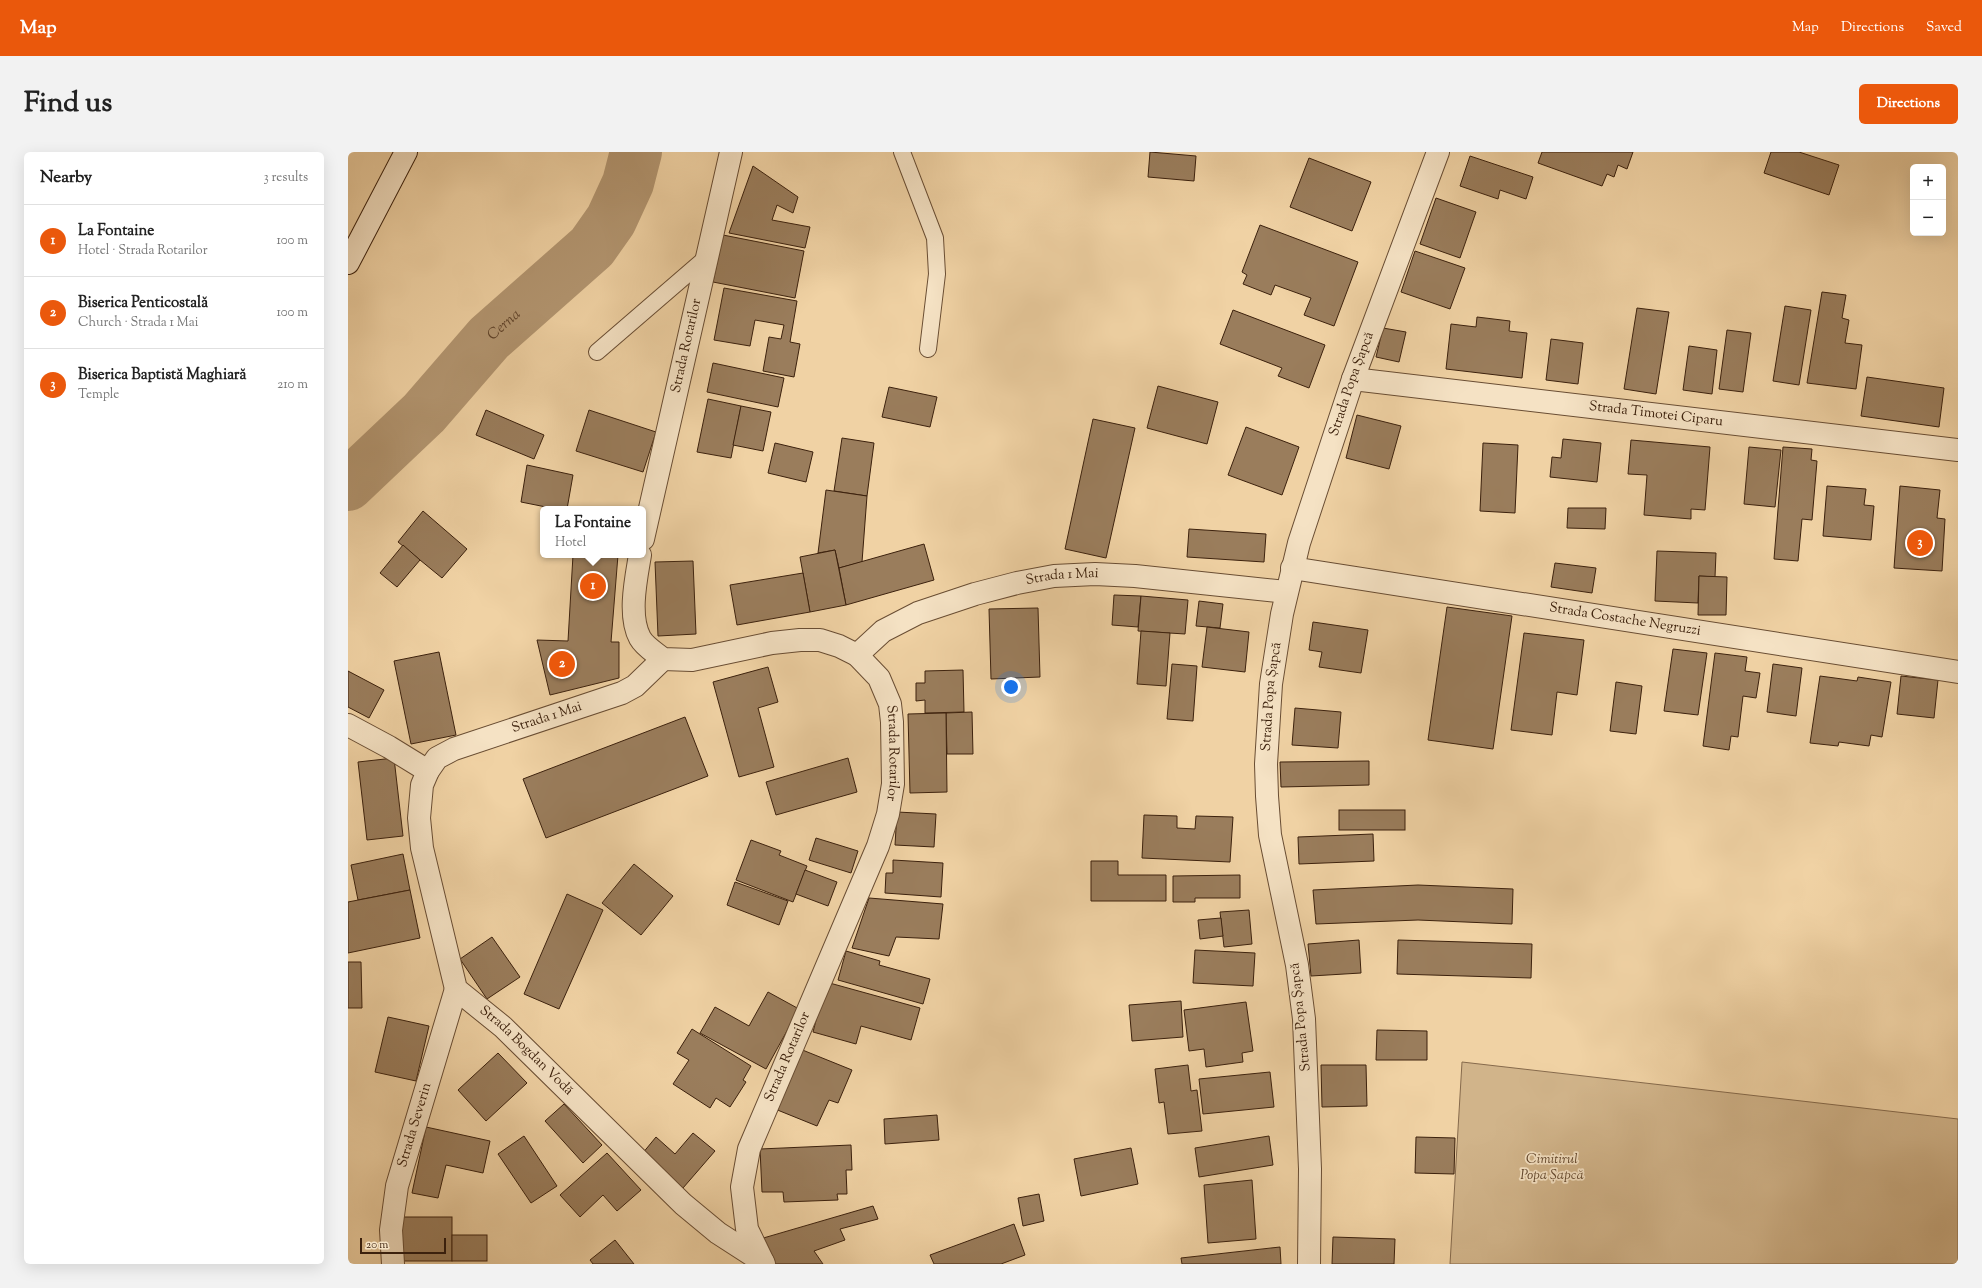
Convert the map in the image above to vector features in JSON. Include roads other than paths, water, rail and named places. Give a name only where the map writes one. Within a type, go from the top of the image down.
[{"type":"street","points":[[348,263],[406,152]]},
{"type":"street","name":"Strada Rotarilor","points":[[646,526],[731,152]]},
{"type":"street","name":"Strada Popa Șapcă","points":[[1309,1264],[1310,1169],[1304,1019],[1297,964],[1270,835],[1266,796],[1266,764],[1271,684],[1286,592],[1292,568],[1353,379],[1438,152]]},
{"type":"street","name":"Strada Timotei Ciparu","points":[[1353,379],[1958,450]]},
{"type":"street","points":[[639,558],[634,589],[636,627],[640,639],[663,660]]},
{"type":"street","name":"Strada Costache Negruzzi","points":[[1292,568],[1958,672]]},
{"type":"street","name":"Strada 1 Mai","points":[[857,655],[883,631],[918,613],[975,594],[1054,576],[1095,574],[1135,576],[1286,592]]},
{"type":"street","name":"Strada Rotarilor","points":[[663,660],[692,660],[772,643],[800,640],[820,640],[839,646],[857,655],[880,678],[890,704],[892,722],[893,784],[888,814],[878,846],[749,1149],[742,1188],[748,1228],[763,1263]]},
{"type":"street","name":"Strada 1 Mai","points":[[428,771],[437,758],[454,749],[622,693],[634,686],[663,660]]},
{"type":"street","points":[[348,725],[389,747],[428,771],[422,786],[419,818],[422,848],[456,989]]},
{"type":"street","name":"Strada Bogdan Vodă","points":[[456,989],[503,1027],[683,1204],[718,1233],[763,1263]]},
{"type":"street","name":"Strada Severin","points":[[393,1264],[391,1230],[397,1186],[456,989]]},
{"type":"lane","points":[[902,152],[935,238],[937,274],[928,349]]},
{"type":"lane","points":[[597,352],[706,258]]},
{"type":"waterway","name":"Cerna","points":[[348,485],[424,413],[489,338],[592,247],[611,220],[628,183],[636,152]]},
{"type":"place","name":"Biserica Baptistă Maghiară","points":[[1920,543]]},
{"type":"place","name":"La Fontaine","points":[[593,586]]},
{"type":"place","name":"Biserica Penticostală","points":[[562,664]]},
{"type":"park label","name":"Cimitirul Popa Șapcă","points":[[1552,1168]]}]
